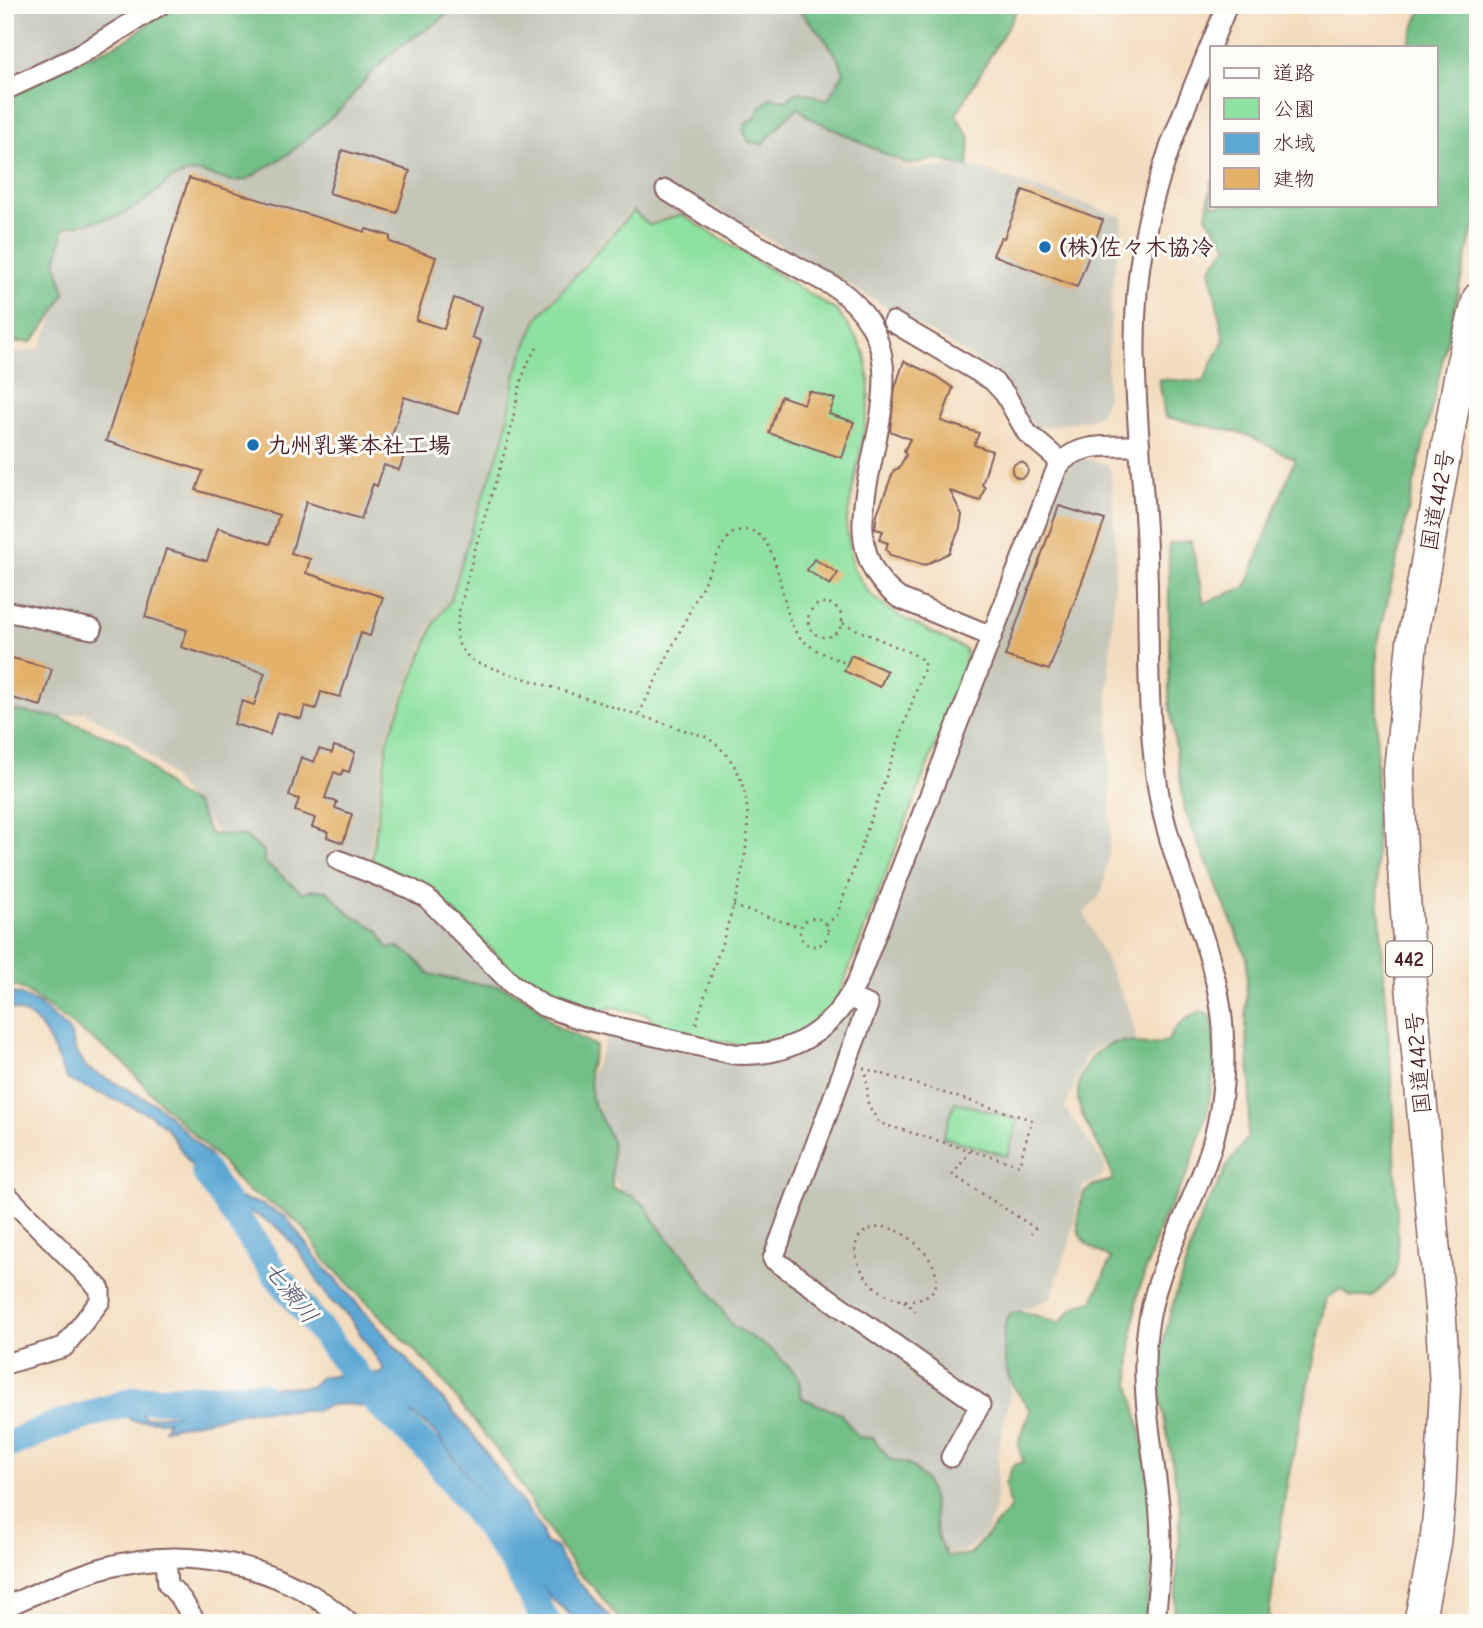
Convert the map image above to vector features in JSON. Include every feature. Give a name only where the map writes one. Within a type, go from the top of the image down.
[{"type":"highway","name":"国道442号","points":[[1419,1623],[1435,1544],[1445,1400],[1441,1320],[1411,985],[1399,771],[1412,642],[1461,366],[1478,298]]},
{"type":"street","points":[[5,90],[76,57],[160,5]]},
{"type":"street","points":[[1211,46],[1227,5]]},
{"type":"street","points":[[1155,1623],[1161,1528],[1145,1394],[1147,1331],[1158,1282],[1213,1142],[1223,1081],[1224,1050],[1222,1014],[1216,986],[1169,838],[1156,774],[1135,331],[1143,245],[1160,178],[1210,49]]},
{"type":"street","points":[[666,190],[735,233],[838,289],[849,297],[862,313],[877,338],[885,378],[883,410],[862,520],[863,541],[869,562],[880,581],[899,598],[991,636]]},
{"type":"street","points":[[892,322],[997,384],[1027,433],[1061,462]]},
{"type":"street","points":[[338,860],[427,898],[524,995],[543,1006],[581,1019],[734,1054],[770,1053],[806,1038],[835,1018],[849,998],[1061,462],[1070,454],[1090,448],[1140,446]]},
{"type":"street","points":[[5,611],[92,629]]},
{"type":"street","points":[[849,998],[868,1005],[772,1259],[980,1405],[951,1457]]},
{"type":"street","points":[[5,1193],[100,1289],[100,1301],[64,1347],[5,1364]]},
{"type":"street","points":[[5,1607],[101,1569],[131,1562],[166,1559],[228,1562],[265,1573],[312,1595],[349,1623]]},
{"type":"street","points":[[166,1559],[168,1584],[196,1623]]},
{"type":"path","points":[[537,348],[524,371],[512,428],[475,547],[458,621],[458,643],[464,655],[477,663],[706,737],[719,746],[737,771],[746,798],[745,863],[692,1037]]},
{"type":"path","points":[[639,714],[722,546],[726,539],[736,532],[748,530],[764,539],[771,552],[787,613],[796,633],[811,646],[845,663]]},
{"type":"path","points":[[825,603],[839,610],[842,623],[835,635],[823,638],[810,631],[807,619],[814,607],[825,603]]},
{"type":"path","points":[[826,925],[837,915],[925,666],[913,653],[842,623]]},
{"type":"path","points":[[733,906],[801,927]]},
{"type":"path","points":[[814,918],[826,925],[827,939],[815,946],[804,941],[801,927],[805,921],[814,918]]},
{"type":"path","points":[[847,1062],[1032,1121],[1019,1165],[879,1123],[868,1104],[866,1069]]},
{"type":"path","points":[[970,1150],[953,1175],[1035,1228],[1031,1234]]},
{"type":"path","points":[[901,1299],[918,1299],[928,1294],[935,1283],[934,1267],[922,1247],[909,1236],[890,1227],[869,1229],[861,1235],[856,1244],[855,1256],[861,1270],[876,1287],[901,1299],[920,1315]]},
{"type":"shaded area","points":[[5,5],[140,5],[73,45],[5,77]]},
{"type":"shaded area","points":[[457,5],[801,5],[853,67],[827,101],[903,168],[971,166],[1123,217],[1112,289],[1106,399],[1100,413],[1091,419],[1037,428],[1025,417],[1000,375],[695,197],[684,211],[648,224],[631,210],[536,317],[513,378],[502,437],[450,598],[432,623],[386,737],[368,865],[435,916],[510,993],[465,1038],[308,900],[214,829],[166,771],[128,736],[84,712],[51,720],[5,709],[5,355],[40,348],[65,293],[56,263],[65,231],[116,217],[141,204],[172,179],[188,173],[199,172],[219,178],[334,114],[397,48],[438,22]]},
{"type":"shaded area","points":[[1081,459],[1107,465],[1111,471],[1116,552],[1108,695],[1111,825],[1109,851],[1103,889],[1084,913],[1131,1015],[1137,1043],[1097,1047],[1085,1058],[1065,1108],[1105,1165],[1103,1176],[1084,1186],[1078,1199],[1071,1238],[1051,1298],[1018,1312],[1011,1341],[1010,1392],[999,1447],[995,1508],[987,1531],[964,1552],[947,1553],[937,1547],[927,1481],[903,1463],[866,1450],[806,1400],[783,1393],[622,1193],[608,1169],[591,1114],[587,1085],[609,1032],[723,1060],[756,1064],[781,1057],[830,1031],[1062,475],[1070,465]]},
{"type":"green space","points":[[176,5],[457,5],[438,22],[397,48],[371,73],[343,107],[290,153],[246,180],[230,181],[199,172],[188,173],[172,179],[141,204],[116,217],[64,228],[56,263],[65,293],[53,315],[32,342],[9,342],[5,334],[5,83],[98,53],[126,40]]},
{"type":"green space","points":[[793,5],[1020,5],[956,115],[970,138],[968,167],[935,159],[908,165],[810,118],[799,108],[790,114],[763,144],[749,142],[743,130],[745,124],[757,116],[759,108],[772,97],[787,101],[800,92],[827,101],[844,72],[829,45]]},
{"type":"green space","points":[[1423,5],[1478,6],[1478,222],[1472,232],[1377,646],[1376,863],[1394,1112],[1398,1259],[1394,1276],[1372,1297],[1352,1297],[1341,1289],[1327,1298],[1286,1488],[1268,1623],[1174,1623],[1181,1511],[1156,1372],[1172,1307],[1200,1219],[1229,1163],[1247,1138],[1251,1084],[1246,1030],[1247,958],[1185,811],[1169,701],[1169,544],[1191,541],[1204,603],[1246,587],[1295,459],[1245,434],[1165,417],[1159,379],[1203,382],[1224,340],[1210,269],[1228,245],[1206,217],[1210,192],[1210,206],[1438,206],[1438,46],[1407,46]]},
{"type":"green space","points":[[633,211],[650,225],[681,214],[837,311],[865,354],[869,380],[868,409],[846,525],[853,568],[869,593],[883,605],[965,649],[967,663],[839,995],[823,1019],[789,1040],[749,1047],[655,1028],[649,1015],[612,1007],[595,1013],[560,1003],[539,992],[518,976],[434,891],[371,865],[388,738],[435,622],[451,599],[472,527],[504,437],[515,377],[523,353],[538,317]]},
{"type":"green space","points":[[5,709],[61,718],[127,744],[175,793],[196,804],[210,834],[245,836],[264,852],[264,862],[303,893],[312,890],[327,891],[350,914],[378,930],[388,948],[398,947],[413,956],[429,974],[504,987],[533,1002],[554,1025],[596,1046],[589,1070],[592,1101],[612,1141],[612,1188],[645,1205],[663,1233],[689,1261],[732,1325],[772,1350],[798,1376],[802,1398],[841,1414],[858,1437],[873,1438],[889,1459],[910,1465],[925,1480],[932,1498],[938,1539],[947,1556],[969,1555],[1011,1508],[1005,1485],[1013,1465],[1024,1462],[1019,1440],[1030,1410],[1013,1386],[1007,1371],[1004,1333],[1008,1317],[1012,1313],[1022,1312],[1061,1323],[1074,1308],[1093,1301],[1111,1258],[1084,1241],[1078,1227],[1083,1194],[1094,1185],[1113,1180],[1081,1111],[1079,1082],[1086,1066],[1092,1057],[1109,1045],[1123,1042],[1147,1045],[1168,1041],[1181,1023],[1201,1011],[1213,1017],[1215,1060],[1208,1111],[1188,1172],[1162,1221],[1137,1296],[1131,1348],[1130,1384],[1142,1436],[1152,1510],[1152,1570],[1146,1623],[622,1623],[577,1571],[539,1516],[510,1467],[435,1371],[325,1260],[303,1227],[284,1211],[246,1190],[122,1061],[21,988],[5,985]]},
{"type":"green space","points":[[955,1102],[1018,1120],[1007,1156],[943,1137]]},
{"type":"water","points":[[5,993],[19,994],[39,1004],[70,1032],[76,1053],[88,1069],[159,1106],[211,1157],[213,1166],[206,1170],[237,1197],[263,1205],[286,1217],[319,1261],[468,1428],[542,1530],[544,1542],[557,1548],[561,1559],[615,1623],[580,1623],[552,1599],[453,1456],[434,1432],[412,1414],[346,1404],[330,1405],[314,1411],[255,1410],[164,1429],[168,1421],[132,1421],[122,1412],[98,1420],[101,1413],[114,1408],[120,1402],[110,1401],[95,1408],[90,1405],[94,1401],[128,1392],[132,1413],[142,1411],[144,1418],[170,1415],[237,1391],[257,1387],[310,1387],[322,1376],[382,1373],[384,1369],[349,1317],[329,1299],[299,1251],[280,1229],[241,1206],[220,1199],[202,1182],[166,1127],[149,1114],[68,1080],[40,1025],[20,1011],[5,1008]]},
{"type":"building","points":[[342,150],[410,171],[397,213],[329,193]]},
{"type":"building","name":"九州乳業本社工場","points":[[189,178],[365,232],[366,229],[390,236],[390,242],[436,257],[416,320],[444,329],[454,298],[481,307],[472,337],[481,341],[458,414],[404,397],[388,448],[405,453],[399,470],[384,465],[377,486],[373,484],[361,519],[306,502],[291,553],[310,559],[306,573],[383,597],[370,636],[361,633],[340,697],[321,692],[316,709],[305,706],[301,719],[277,712],[270,735],[234,724],[242,701],[254,705],[265,673],[181,647],[187,630],[145,617],[166,549],[207,561],[218,528],[270,544],[279,515],[196,490],[203,471],[106,441]]},
{"type":"building","name":"(株)佐々木協冷","points":[[1023,190],[1103,220],[1077,287],[993,255],[1001,237],[1004,238]]},
{"type":"building","points":[[904,361],[934,375],[953,388],[941,421],[979,433],[974,445],[992,451],[980,501],[950,491],[962,515],[960,528],[949,553],[925,565],[890,555],[886,549],[888,543],[879,540],[883,531],[875,529],[877,514],[894,470],[899,468],[906,455],[904,451],[910,439],[890,431],[895,388]]},
{"type":"building","points":[[809,391],[835,399],[829,414],[854,422],[842,458],[769,433],[781,396],[804,404]]},
{"type":"building","points":[[1020,462],[1028,470],[1020,478],[1012,470]]},
{"type":"building","points":[[1059,506],[1105,520],[1049,670],[1005,656]]},
{"type":"building","points":[[814,559],[838,573],[830,585],[807,570]]},
{"type":"building","points":[[851,655],[887,671],[880,687],[844,671]]},
{"type":"building","points":[[5,656],[52,669],[41,706],[5,696]]},
{"type":"building","points":[[334,746],[355,752],[349,772],[343,770],[341,775],[334,772],[325,798],[337,802],[335,808],[352,814],[343,843],[327,837],[328,832],[312,827],[315,818],[295,811],[299,799],[289,796],[301,757],[314,762],[319,749],[332,753]]},
{"type":"waterway","name":"七瀬川","points":[[205,1171],[272,1269],[380,1405],[432,1453],[516,1566],[547,1623]]},
{"type":"waterway","points":[[5,1446],[53,1426],[136,1400],[260,1395]]},
{"type":"place","name":"(株)佐々木協冷","points":[[1045,247]]},
{"type":"place","name":"九州乳業本社工場","points":[[253,445]]}]
